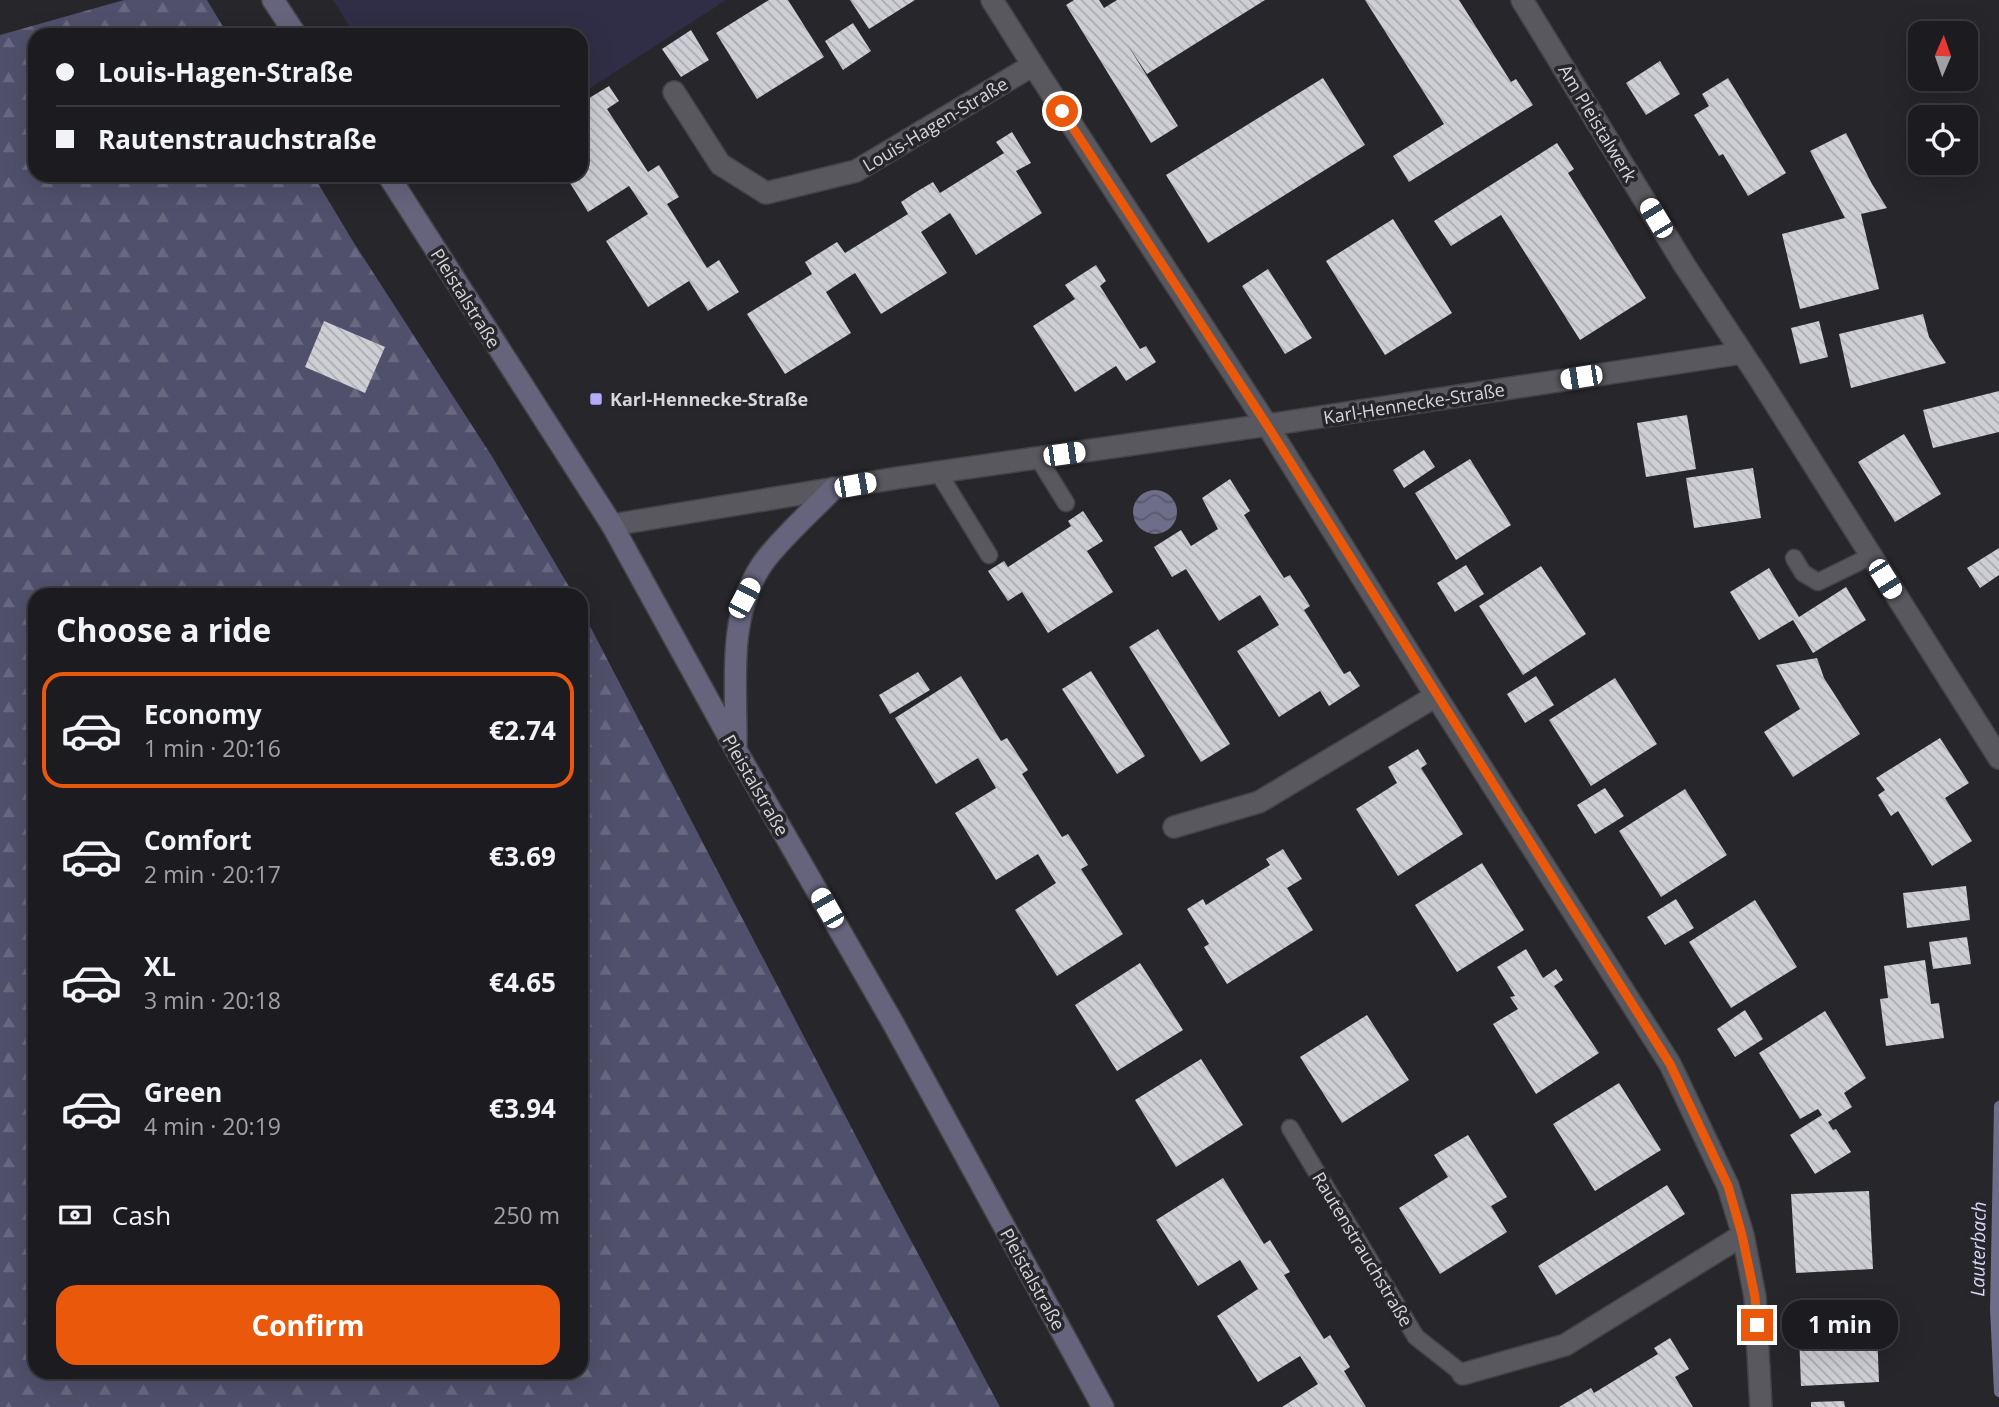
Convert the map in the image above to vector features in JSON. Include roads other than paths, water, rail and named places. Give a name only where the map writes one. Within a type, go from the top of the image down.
[{"type":"main road","points":[[274,0],[292,28]]},
{"type":"main road","name":"Pleistalstraße","points":[[392,182],[611,526],[893,1023],[1103,1407]]},
{"type":"main road","points":[[736,750],[737,631],[744,598],[763,563],[834,488]]},
{"type":"street","points":[[992,0],[1267,425],[1670,1064],[1728,1186],[1742,1235],[1755,1297],[1761,1407]]},
{"type":"street","name":"Am Pleistalwerk","points":[[1522,0],[1685,266],[1742,353]]},
{"type":"street","name":"Louis-Hagen-Straße","points":[[674,92],[720,164],[766,193],[856,172],[1032,65]]},
{"type":"street","points":[[1742,353],[1999,758]]},
{"type":"street","name":"Karl-Hennecke-Straße","points":[[611,526],[938,472],[1742,353]]},
{"type":"street","points":[[1174,827],[1259,802],[1436,696]]},
{"type":"street","name":"Rautenstrauchstraße","points":[[1463,1374],[1565,1345],[1742,1235]]},
{"type":"lane","points":[[1038,458],[1066,503]]},
{"type":"lane","points":[[938,472],[989,555]]},
{"type":"lane","points":[[1794,558],[1803,573],[1818,582],[1871,556]]},
{"type":"lane","name":"Rautenstrauchstraße","points":[[1290,1128],[1416,1337],[1463,1374]]},
{"type":"water","points":[[1155,490],[1170,497],[1177,512],[1170,527],[1155,534],[1140,527],[1133,512],[1140,497]]},
{"type":"waterway","name":"Lauterbach","points":[[1999,1106],[1995,1309],[1999,1392]]},
{"type":"place","name":"Karl-Hennecke-Straße","points":[[596,399]]}]
